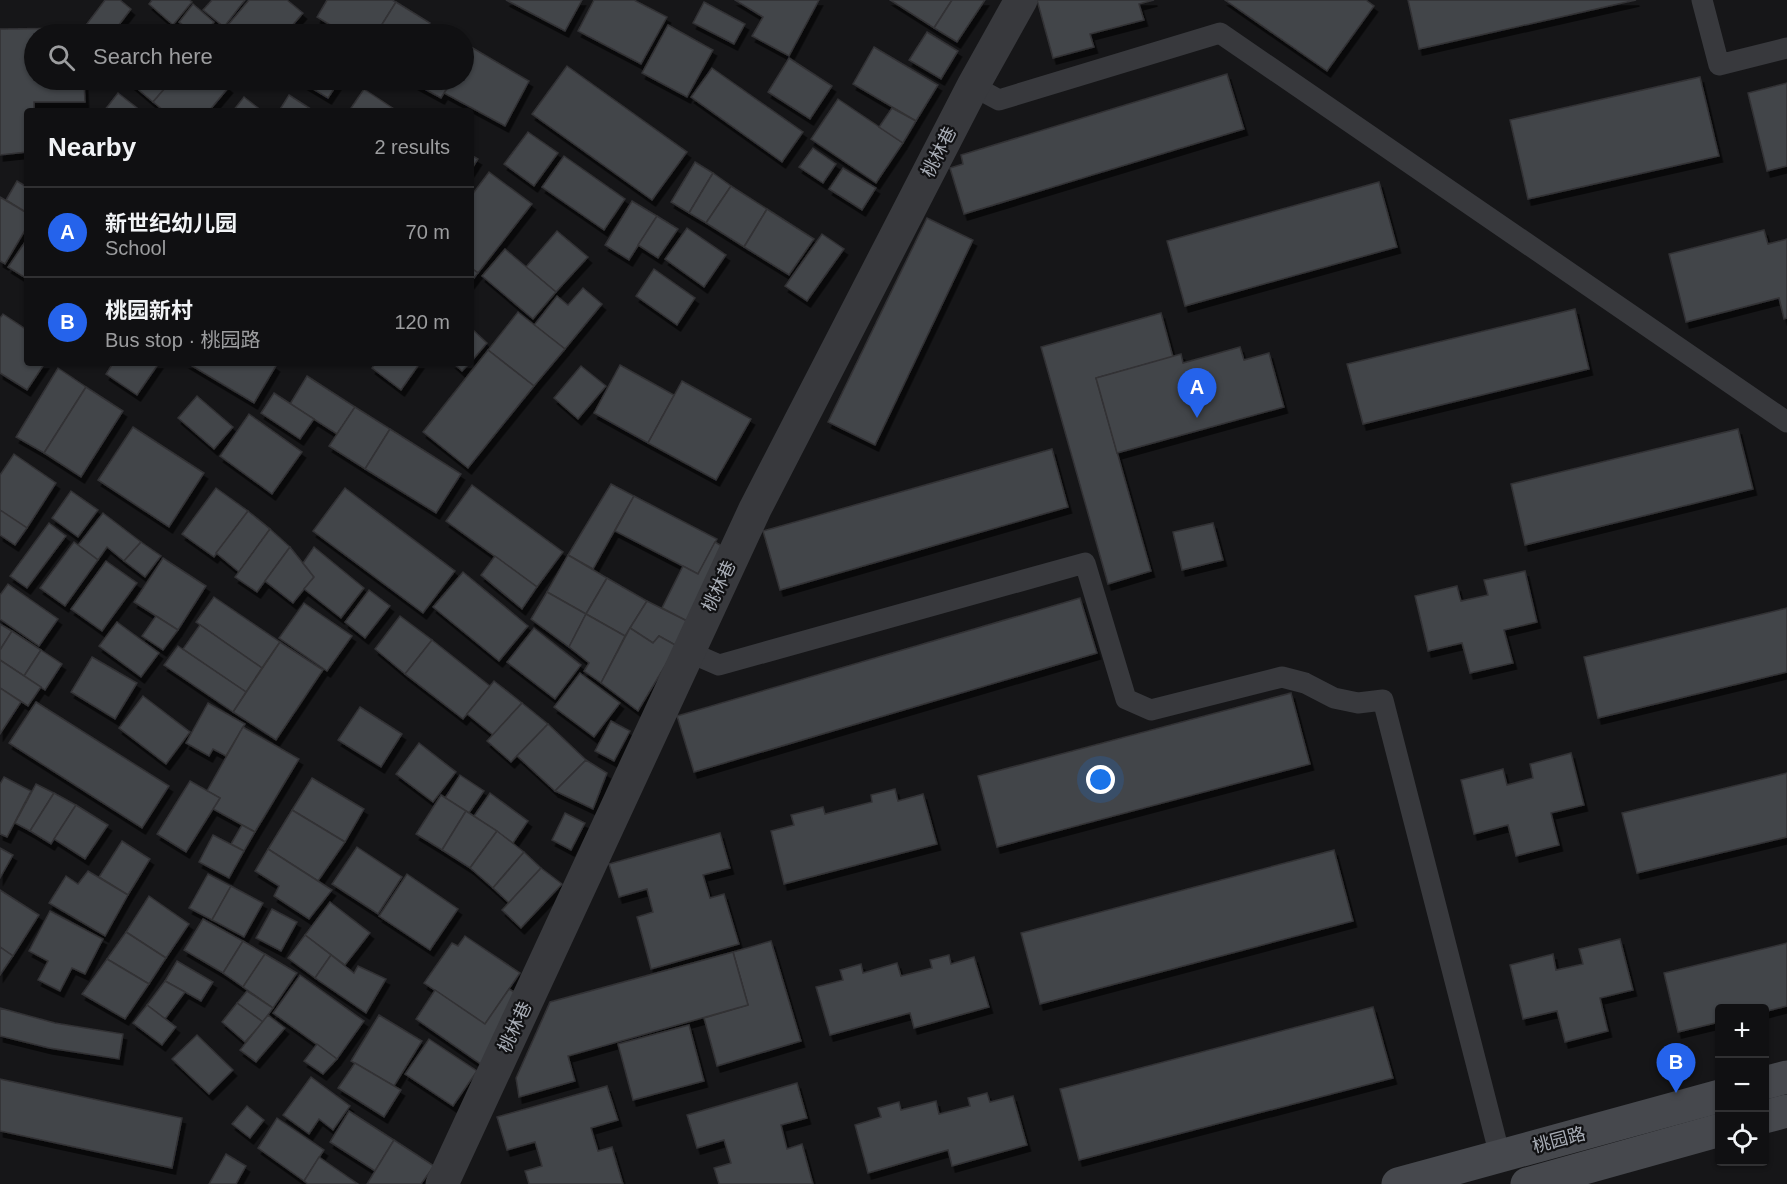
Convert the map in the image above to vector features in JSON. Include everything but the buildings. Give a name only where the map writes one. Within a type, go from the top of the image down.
[{"type":"main road","points":[[1769,1082],[1787,1077]]},
{"type":"main road","name":"桃园路","points":[[1398,1184],[1715,1097]]},
{"type":"main road","points":[[1769,1116],[1787,1111]]},
{"type":"main road","points":[[1527,1184],[1715,1131]]},
{"type":"street","name":"桃林巷","points":[[442,1184],[755,508],[973,86],[1021,0]]},
{"type":"lane","points":[[1702,0],[1719,65],[1787,48]]},
{"type":"lane","points":[[973,86],[999,100],[1220,33],[1787,422]]},
{"type":"lane","points":[[689,652],[718,665],[1085,563],[1126,699],[1151,710],[1282,677],[1305,682],[1334,698],[1358,704],[1383,700],[1500,1156]]},
{"type":"place","name":"新世纪幼儿园","points":[[1197,418]]},
{"type":"place","name":"桃园新村","points":[[1676,1093]]}]
